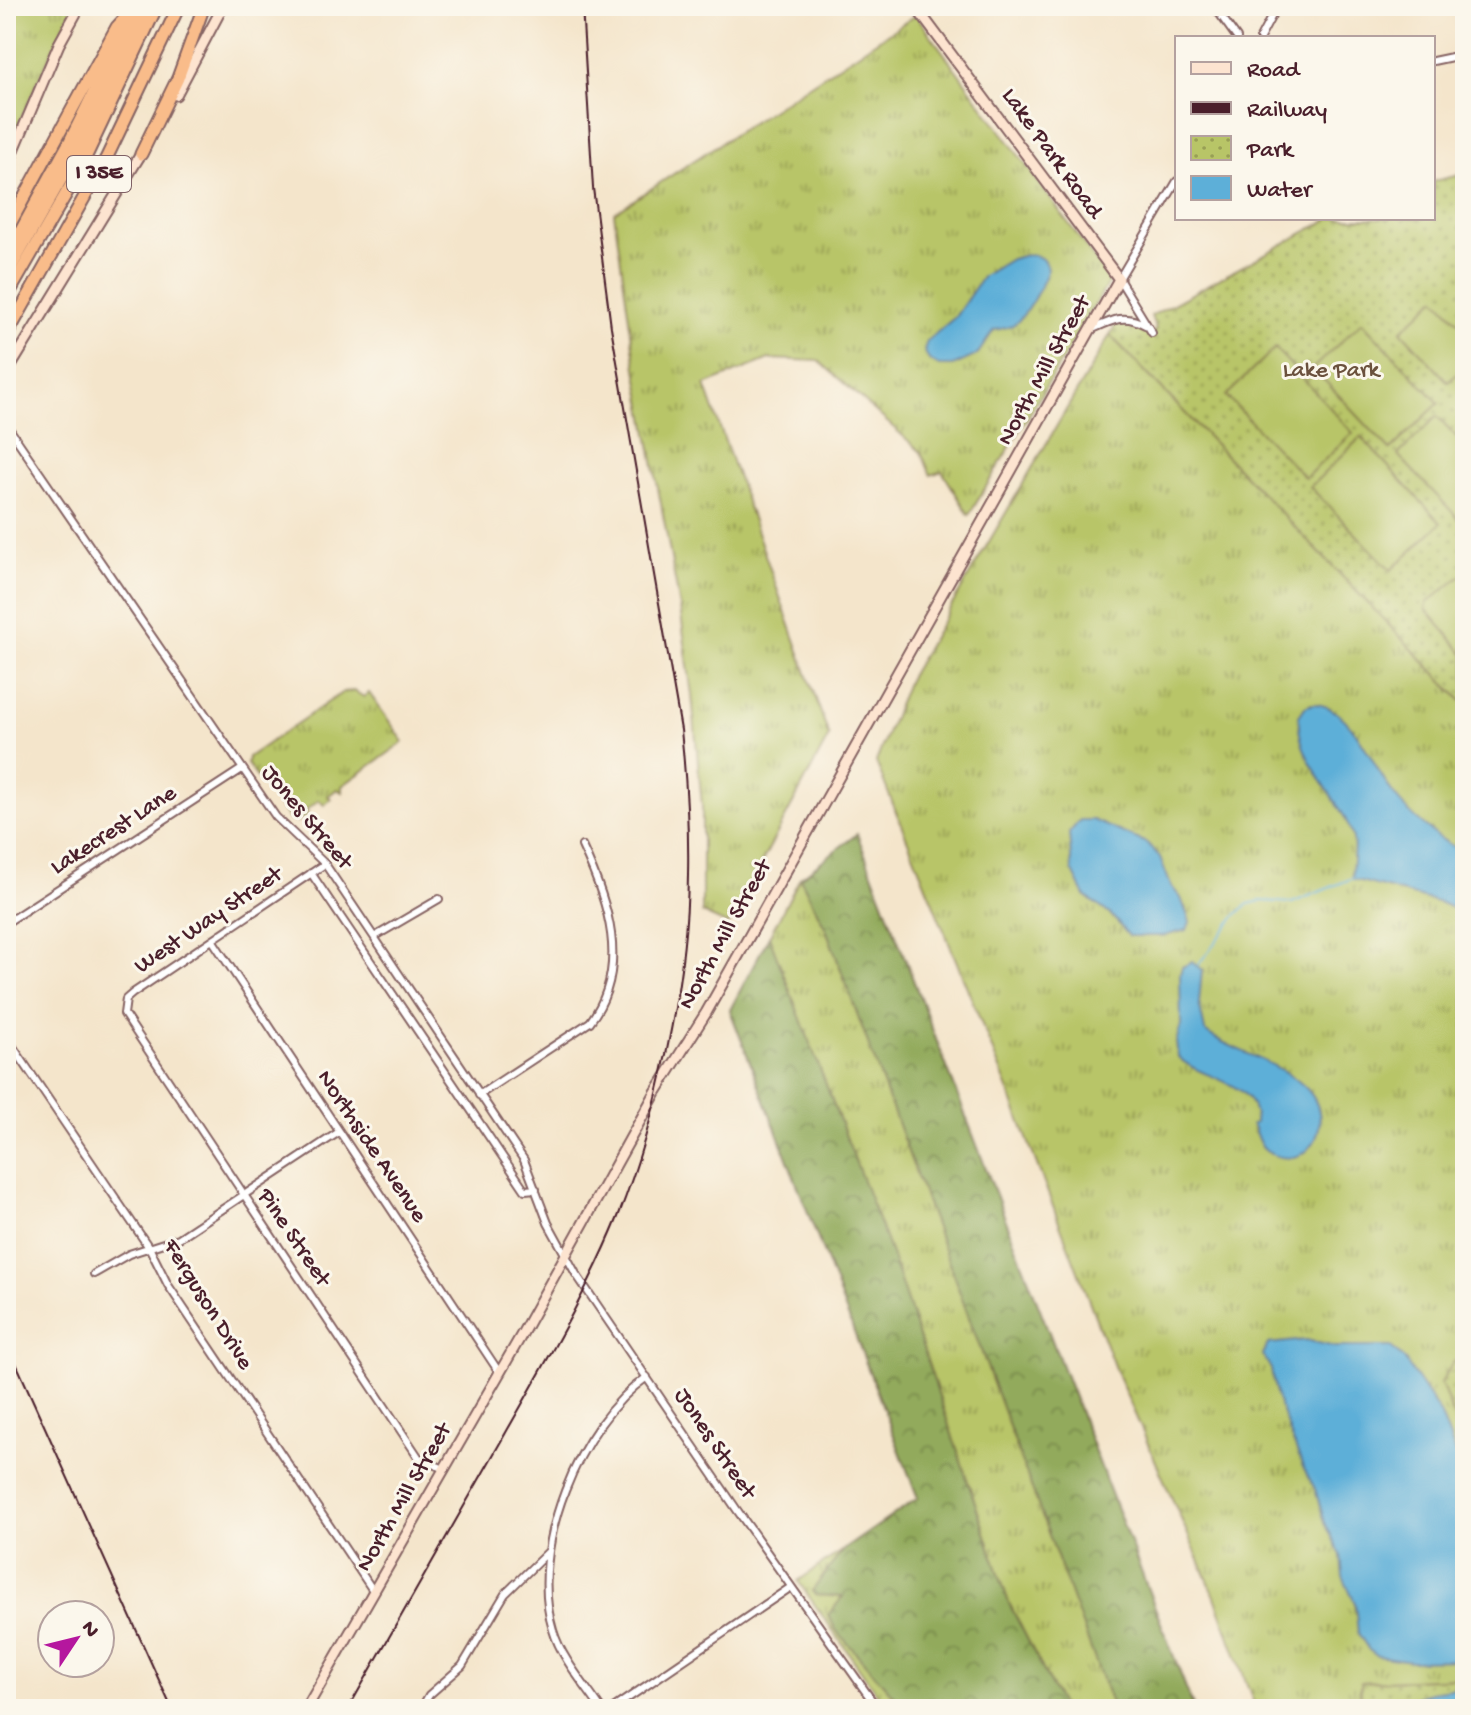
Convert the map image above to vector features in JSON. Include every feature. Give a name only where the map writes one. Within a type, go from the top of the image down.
[{"type":"highway","points":[[6,231],[117,27],[137,6]]},
{"type":"highway","name":"I 35E","points":[[6,258],[69,143],[137,6]]},
{"type":"highway","points":[[6,276],[77,151],[146,6]]},
{"type":"highway","points":[[6,298],[78,173],[157,6]]},
{"type":"highway","name":"I 35E","points":[[6,336],[106,159],[179,6]]},
{"type":"highway","points":[[141,154],[178,78],[204,6]]},
{"type":"main road","points":[[6,169],[59,44],[80,6]]},
{"type":"main road","points":[[6,374],[141,154],[223,6]]},
{"type":"main road","name":"Lake Park Road","points":[[915,6],[1119,279]]},
{"type":"main road","name":"North Mill Street","points":[[307,1709],[656,1092],[706,1013],[1119,279]]},
{"type":"street","points":[[1214,6],[1236,36]]},
{"type":"street","points":[[1261,36],[1277,6]]},
{"type":"street","points":[[1435,61],[1452,57]]},
{"type":"street","name":"North Mill Street","points":[[1119,279],[1175,184]]},
{"type":"street","name":"Lake Park Road","points":[[1093,329],[1126,317],[1140,322],[1151,331],[1119,279]]},
{"type":"street","name":"Jones Street","points":[[6,427],[276,817],[325,864],[524,1160],[548,1223],[576,1274],[878,1709]]},
{"type":"street","name":"Lakecrest Lane","points":[[6,923],[242,769]]},
{"type":"street","points":[[479,1095],[590,1022],[604,999],[612,970],[611,929],[605,901],[582,846]]},
{"type":"street","name":"West Way Street","points":[[124,1014],[126,999],[133,993],[325,864]]},
{"type":"street","name":"Jones Street","points":[[311,873],[525,1190],[536,1189]]},
{"type":"street","points":[[374,937],[439,899]]},
{"type":"street","name":"Northside Avenue","points":[[213,941],[499,1372]]},
{"type":"street","name":"Pine Street","points":[[124,1014],[419,1458],[444,1469]]},
{"type":"street","name":"Ferguson Drive","points":[[7,1038],[150,1249],[168,1285],[374,1592]]},
{"type":"street","points":[[94,1274],[129,1254],[179,1238],[339,1132]]},
{"type":"street","points":[[601,1709],[554,1634],[546,1584],[549,1551],[557,1510],[566,1486],[614,1408],[647,1377]]},
{"type":"street","points":[[421,1709],[429,1695],[466,1661],[505,1594],[549,1551]]},
{"type":"street","points":[[612,1709],[791,1587]]},
{"type":"green space","points":[[6,6],[73,6],[6,151]]},
{"type":"green space","points":[[916,15],[1110,280],[969,515],[942,471],[931,475],[921,452],[819,361],[769,359],[705,385],[829,736],[728,925],[702,913],[702,806],[692,695],[680,607],[636,368],[614,213]]},
{"type":"green space","name":"Lake Park","points":[[1465,174],[1465,704],[1110,335],[1118,321],[1127,321],[1148,335],[1156,330],[1151,316],[1327,220],[1435,220],[1435,181]]},
{"type":"green space","points":[[1436,298],[1465,329],[1465,367],[1448,382],[1401,331]]},
{"type":"green space","points":[[1362,322],[1439,403],[1390,450],[1313,368]]},
{"type":"green space","points":[[1110,335],[1465,704],[1465,1358],[1453,1362],[1441,1383],[1465,1447],[1465,1678],[1361,1682],[1360,1709],[1256,1709],[1214,1594],[1116,1371],[1010,1094],[876,762],[908,680]]},
{"type":"green space","points":[[1275,348],[1353,433],[1305,478],[1226,396]]},
{"type":"green space","points":[[1437,416],[1465,446],[1465,517],[1461,521],[1398,455]]},
{"type":"green space","points":[[1361,437],[1441,523],[1391,570],[1310,487]]},
{"type":"green space","points":[[1465,573],[1465,655],[1426,609],[1427,603]]},
{"type":"green space","points":[[354,691],[364,697],[369,693],[404,742],[342,786],[342,792],[337,789],[328,796],[331,799],[324,805],[319,800],[297,822],[290,820],[247,764],[248,757],[343,692]]},
{"type":"green space","points":[[857,834],[1194,1709],[888,1709],[798,1581],[918,1498],[730,1010],[800,878]]},
{"type":"green space","points":[[857,834],[1194,1709],[1113,1709],[826,929],[800,878]]},
{"type":"green space","points":[[769,936],[890,1251],[1009,1603],[1063,1709],[905,1709],[836,1630],[828,1615],[843,1597],[815,1595],[812,1591],[843,1550],[918,1498],[730,1010]]},
{"type":"green space","points":[[1465,1358],[1465,1447],[1441,1383],[1453,1362]]},
{"type":"green space","points":[[1465,1678],[1465,1709],[1361,1709],[1361,1682]]},
{"type":"water","points":[[1026,255],[1040,257],[1048,268],[1034,299],[1018,321],[1009,327],[994,330],[977,355],[953,366],[939,366],[929,360],[924,350],[927,341],[955,317],[983,276],[1011,259]]},
{"type":"water","points":[[1312,704],[1326,706],[1338,714],[1360,738],[1385,782],[1407,810],[1435,835],[1465,852],[1465,914],[1441,903],[1353,879],[1352,835],[1338,805],[1311,763],[1300,732],[1299,716],[1305,707]]},
{"type":"water","points":[[1080,820],[1093,820],[1147,843],[1160,857],[1171,886],[1181,898],[1190,922],[1187,930],[1164,936],[1129,936],[1111,915],[1085,896],[1072,870],[1069,833]]},
{"type":"water","points":[[1192,962],[1202,970],[1199,1003],[1205,1031],[1281,1070],[1300,1082],[1313,1097],[1320,1116],[1316,1138],[1306,1151],[1291,1157],[1268,1152],[1257,1138],[1252,1124],[1255,1123],[1254,1109],[1248,1098],[1178,1057],[1180,975],[1182,967]]},
{"type":"water","points":[[1306,1340],[1335,1347],[1391,1347],[1404,1359],[1440,1413],[1465,1478],[1465,1660],[1411,1661],[1377,1656],[1358,1633],[1355,1603],[1343,1577],[1341,1555],[1303,1467],[1277,1399],[1271,1369],[1263,1355],[1268,1344]]},
{"type":"water","points":[[1465,1687],[1465,1709],[1400,1709],[1399,1705],[1430,1692]]},
{"type":"waterway","points":[[1198,965],[1248,904],[1261,901],[1292,903],[1353,878]]},
{"type":"railway","points":[[348,1709],[549,1356],[606,1245],[645,1137],[676,1004],[686,916],[688,857],[681,730],[611,327],[593,188],[582,6]]},
{"type":"railway","points":[[6,1341],[172,1709]]}]
